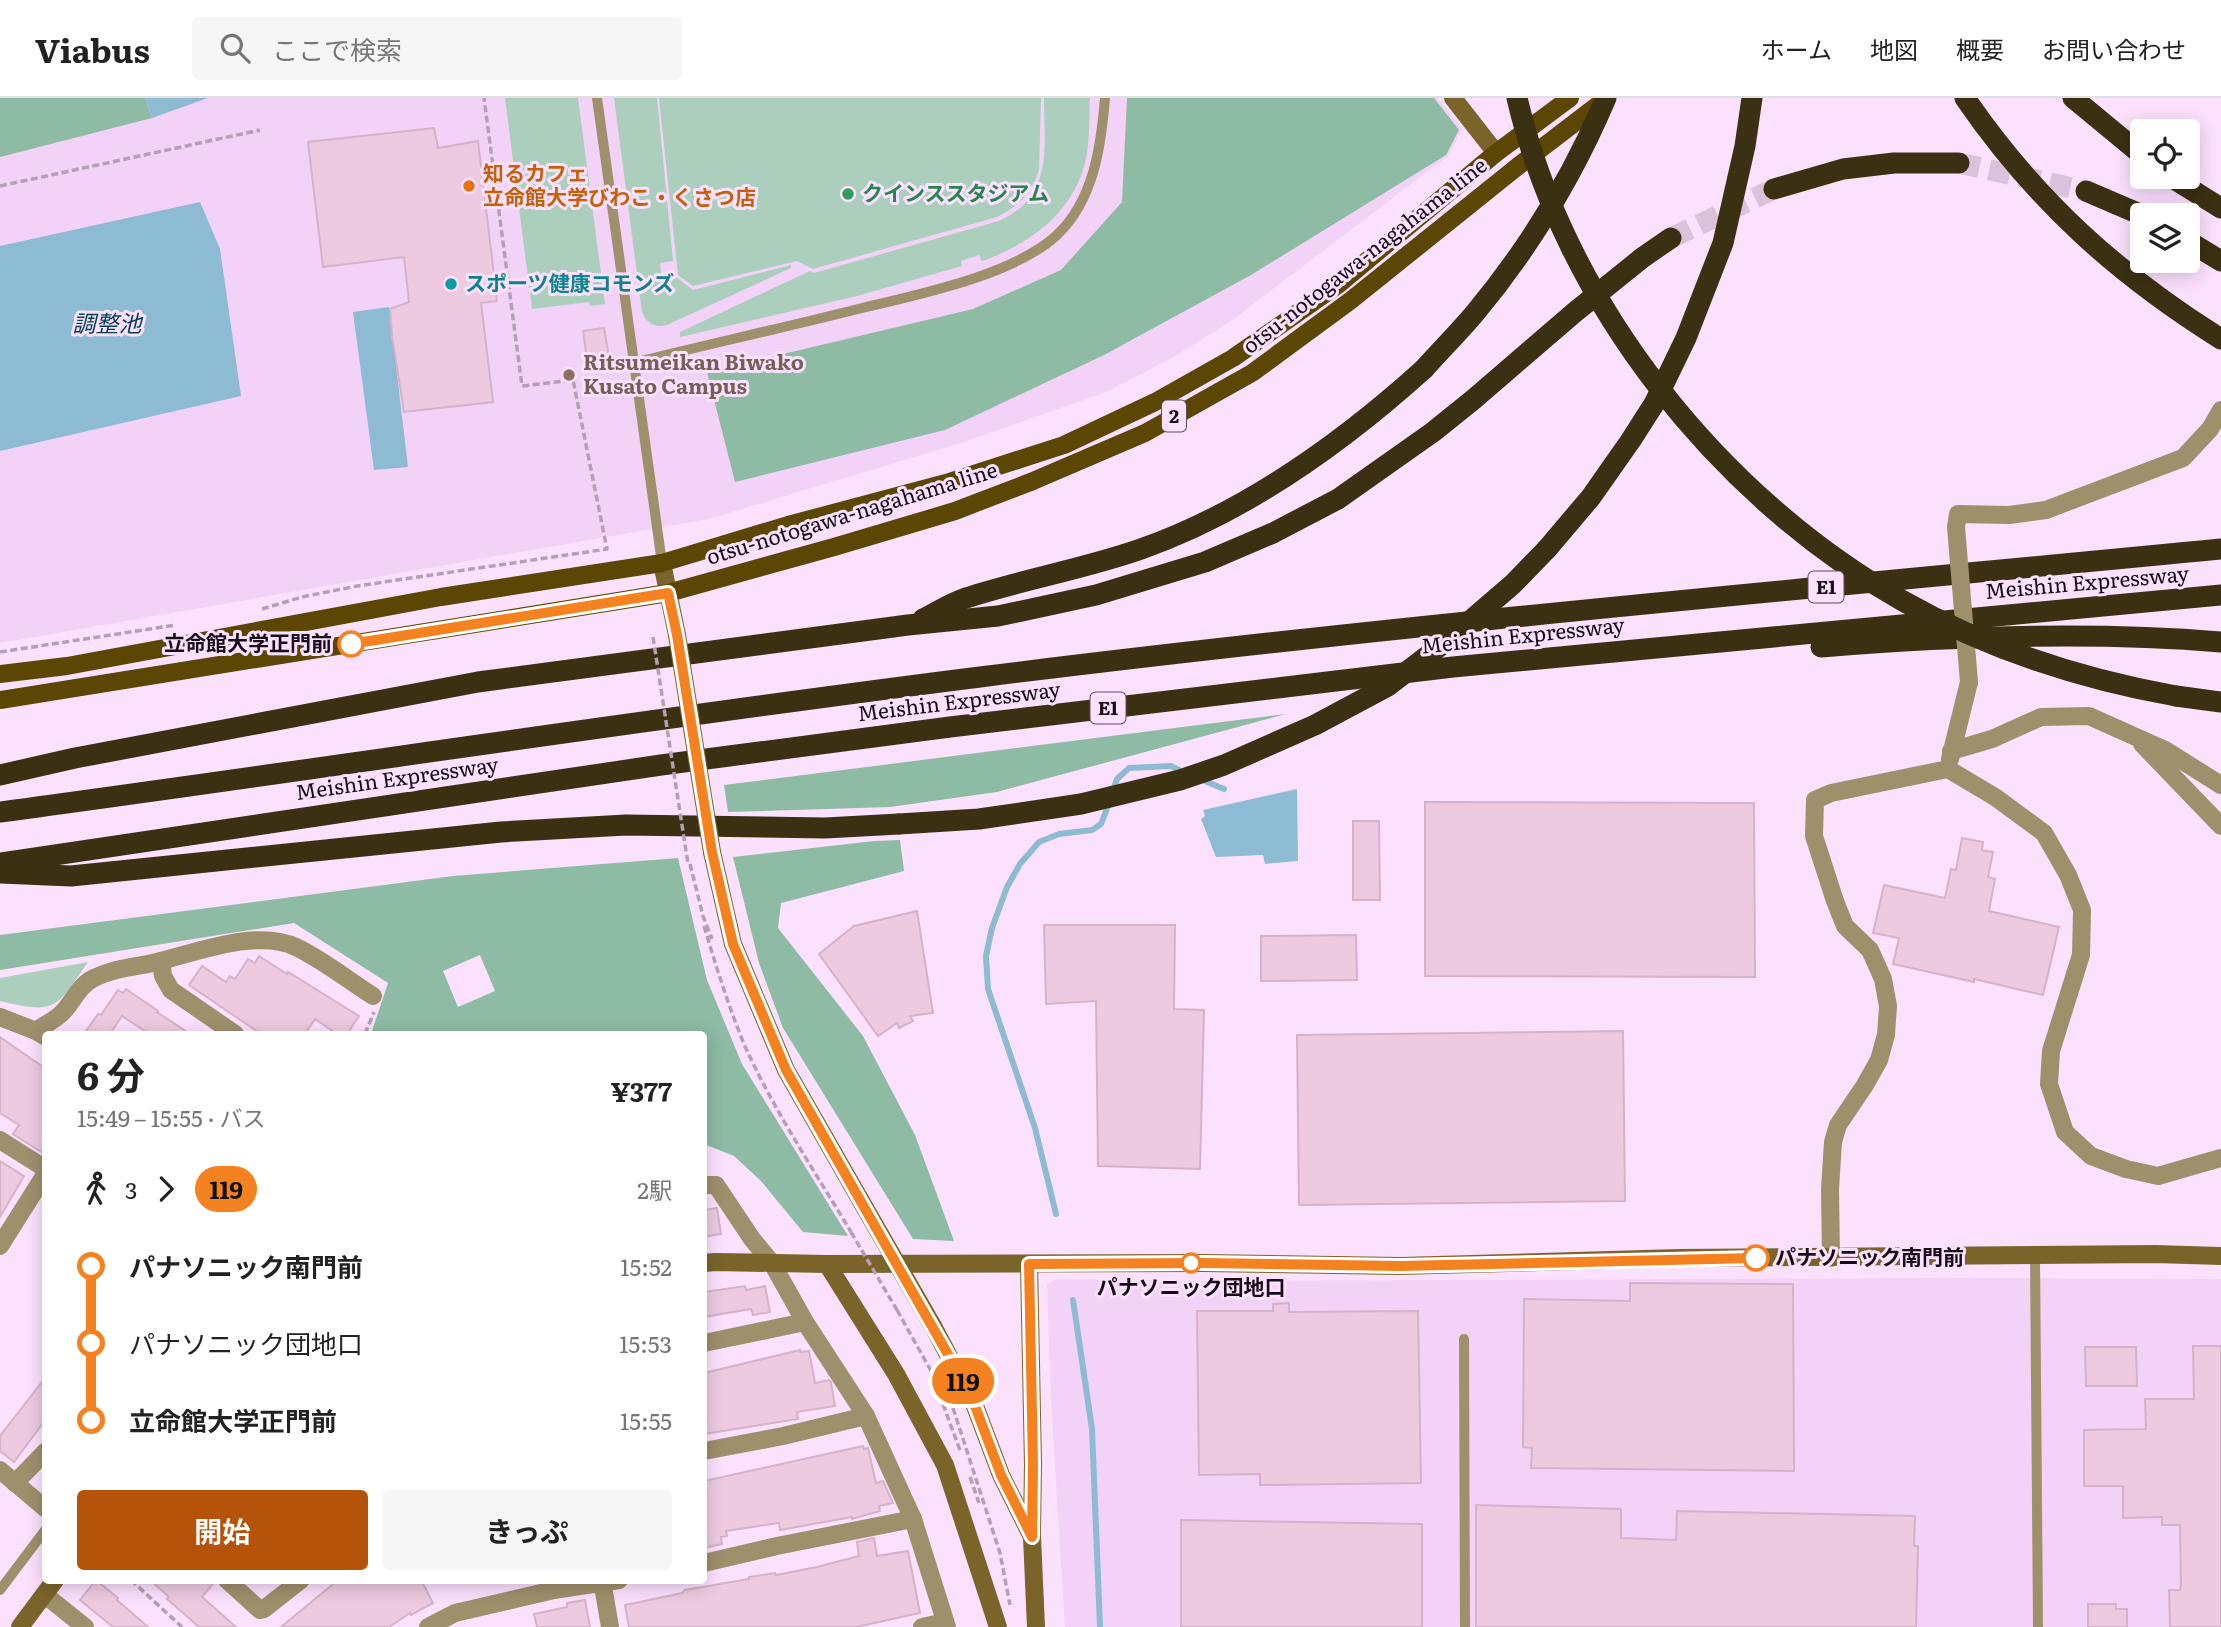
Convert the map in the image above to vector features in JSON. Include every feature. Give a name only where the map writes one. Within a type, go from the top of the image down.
[{"type":"highway","points":[[1517,98],[1540,173],[1561,224],[1616,325],[1649,374],[1686,420],[1767,504],[1809,539],[1902,601],[1999,648],[2098,680],[2221,702]]},
{"type":"highway","points":[[908,625],[965,599],[1142,548],[1206,521],[1307,462],[1384,405],[1424,369],[1474,314],[1524,250],[1574,168],[1606,98]]},
{"type":"highway","points":[[0,873],[71,876],[529,831],[626,825],[825,828],[979,819],[1081,804],[1180,780],[1224,765],[1315,725],[1388,686],[1448,640],[1513,584],[1591,497],[1631,440],[1654,404],[1686,338],[1723,243],[1745,146],[1752,98]]},
{"type":"highway","points":[[1965,98],[1987,131],[2039,192],[2097,249],[2137,282],[2221,339]]},
{"type":"highway","points":[[2073,98],[2130,145]]},
{"type":"highway","points":[[1774,190],[1843,169],[1894,163],[1959,163]]},
{"type":"highway","points":[[2190,189],[2221,208]]},
{"type":"highway","points":[[2086,191],[2130,210]]},
{"type":"highway","points":[[0,775],[102,753],[478,682],[908,625],[998,616],[1096,595],[1205,562],[1273,533],[1338,499],[1433,432],[1574,312],[1671,238]]},
{"type":"highway","points":[[2200,248],[2221,261]]},
{"type":"highway","name":"Meishin Expressway","points":[[0,812],[697,715],[1093,664],[1432,625],[2221,549]]},
{"type":"highway","name":"Meishin Expressway","points":[[0,863],[661,765],[950,727],[1453,667],[2221,595]]},
{"type":"highway","points":[[1453,667],[1527,669],[1858,644],[1999,637],[2155,637],[2221,642]]},
{"type":"main road","name":"otsu-notogawa-nagahama line","points":[[0,674],[67,666],[441,597],[662,563],[946,482],[1063,445],[1155,402],[1233,358],[1339,284],[1496,153],[1570,98]]},
{"type":"main road","name":"otsu-notogawa-nagahama line","points":[[0,700],[668,593],[955,511],[1145,433],[1252,373],[1350,302],[1606,98]]},
{"type":"street","points":[[1453,98],[1496,153]]},
{"type":"street","points":[[1949,760],[1969,682],[1956,527],[1958,514],[2009,515],[2046,510],[2183,458],[2210,429],[2221,410]]},
{"type":"street","points":[[662,563],[677,635],[712,852],[733,944],[780,1058],[933,1326],[975,1406],[1001,1475],[1032,1537]]},
{"type":"street","points":[[1831,1258],[1830,1189],[1833,1142],[1838,1125],[1879,1060],[1886,1035],[1888,1006],[1883,979],[1870,950],[1844,926],[1835,901],[1814,836],[1815,800],[1831,793],[1949,760],[2041,717],[2089,716],[2165,750],[2221,785]]},
{"type":"street","points":[[2134,737],[2221,827]]},
{"type":"street","points":[[1949,760],[2044,833],[2068,875],[2082,910],[2081,955],[2051,1051],[2049,1084],[2065,1132],[2091,1156],[2126,1170],[2158,1176],[2221,1158]]},
{"type":"street","points":[[44,1031],[92,978],[118,969],[247,941],[271,940],[295,946],[373,996]]},
{"type":"street","points":[[161,961],[163,976],[171,990],[231,1031]]},
{"type":"street","points":[[0,1017],[41,1034]]},
{"type":"street","points":[[0,1140],[42,1168]]},
{"type":"street","points":[[0,1246],[42,1178]]},
{"type":"street","points":[[707,1185],[716,1185],[751,1239],[772,1264],[805,1322],[866,1416],[914,1519],[946,1625],[922,1627]]},
{"type":"street","points":[[707,1263],[1203,1263],[1400,1266],[1679,1258],[2155,1254],[2221,1256]]},
{"type":"street","points":[[827,1264],[896,1374],[945,1465],[1004,1620]]},
{"type":"street","points":[[1029,1264],[1032,1537],[1036,1627]]},
{"type":"street","points":[[707,1342],[805,1322]]},
{"type":"street","points":[[707,1450],[866,1416]]},
{"type":"street","points":[[15,1483],[42,1455]]},
{"type":"street","points":[[0,1470],[42,1506]]},
{"type":"street","points":[[707,1562],[914,1519]]},
{"type":"street","points":[[231,1584],[260,1610],[296,1584]]},
{"type":"street","points":[[428,1627],[455,1613],[590,1584]]},
{"type":"street","points":[[608,1584],[610,1627]]},
{"type":"street","points":[[20,1627],[50,1588],[85,1627]]},
{"type":"lane","points":[[597,98],[662,563]]},
{"type":"lane","points":[[633,363],[900,299],[995,271],[1021,260],[1058,234],[1088,191],[1102,135],[1105,98]]},
{"type":"lane","points":[[2035,1255],[2038,1627]]},
{"type":"lane","points":[[1464,1339],[1465,1627]]},
{"type":"lane","points":[[0,1590],[42,1534]]},
{"type":"path","points":[[255,611],[302,597],[358,586],[607,549],[573,380],[522,386],[484,98]]},
{"type":"path","points":[[0,186],[260,130]]},
{"type":"path","points":[[0,652],[178,625]]},
{"type":"path","points":[[653,637],[688,864]]},
{"type":"path","points":[[851,1232],[897,1310]]},
{"type":"path","points":[[952,1404],[1000,1553],[1011,1601],[1004,1620]]},
{"type":"path","points":[[135,1584],[182,1627]]},
{"type":"shaded area","name":"Ritsumeikan Biwako Kusato Campus","points":[[0,98],[1438,98],[1462,129],[1448,156],[1231,321],[1172,358],[1106,392],[964,442],[709,519],[0,643]]},
{"type":"shaded area","points":[[1056,1279],[1192,1281],[2221,1279],[2221,1627],[1065,1627],[1047,1285]]},
{"type":"green space","points":[[0,98],[145,98],[152,118],[0,157]]},
{"type":"green space","points":[[505,98],[578,98],[605,304],[590,306],[589,302],[532,309]]},
{"type":"green space","points":[[614,98],[657,98],[673,261],[660,263],[661,274],[675,273],[676,277],[693,290],[791,265],[791,268],[667,325],[659,326],[646,320],[642,312]]},
{"type":"green space","name":"クインススタジアム","points":[[659,98],[1041,98],[1039,170],[1023,198],[997,217],[813,269],[797,261],[693,286],[678,275]]},
{"type":"green space","points":[[1044,98],[1090,98],[1089,139],[1085,163],[1070,198],[1059,212],[1046,225],[1016,246],[982,261],[979,255],[961,261],[962,266],[857,296],[680,337],[680,332],[810,271],[814,273],[999,221],[1017,211],[1029,198],[1042,169]]},
{"type":"green space","points":[[1127,98],[1434,98],[1459,130],[1446,155],[1251,275],[1104,355],[945,430],[735,482],[707,372],[973,309],[1061,270],[1122,202]]},
{"type":"green space","points":[[1286,714],[997,792],[890,807],[728,812],[724,785]]},
{"type":"green space","points":[[900,840],[904,871],[781,903],[778,928],[863,1036],[915,1135],[954,1241],[913,1239],[783,1028],[759,963],[733,857]]},
{"type":"green space","points":[[678,858],[707,980],[742,1064],[848,1236],[803,1232],[761,1181],[734,1156],[707,1145],[707,1031],[372,1031],[388,983],[294,923],[0,970],[0,935],[453,876]],"holes":[[[480,955],[495,991],[458,1007],[443,971]]]},
{"type":"green space","points":[[88,962],[69,989],[53,1004],[33,1007],[0,1001],[0,978]]},
{"type":"water","points":[[145,98],[208,98],[152,118]]},
{"type":"water","name":"調整池","points":[[200,202],[220,249],[241,396],[0,451],[0,246]]},
{"type":"water","points":[[389,307],[408,467],[374,470],[353,312]]},
{"type":"water","points":[[1297,789],[1298,861],[1265,864],[1263,855],[1216,857],[1201,819],[1205,816],[1203,810]]},
{"type":"building","name":"スポーツ健康コモンズ","points":[[434,128],[438,148],[478,141],[497,301],[481,303],[493,402],[404,412],[390,309],[409,302],[404,257],[323,267],[308,142]]},
{"type":"building","points":[[604,328],[609,357],[587,360],[583,331]]},
{"type":"building","points":[[1425,802],[1754,803],[1755,977],[1425,976]]},
{"type":"building","points":[[1353,821],[1379,821],[1380,900],[1353,900]]},
{"type":"building","points":[[1962,838],[1983,842],[1982,850],[1993,852],[1988,877],[1995,879],[1989,911],[2059,927],[2043,995],[1893,964],[1899,938],[1873,933],[1884,885],[1945,898],[1951,869],[1956,870]]},
{"type":"building","points":[[917,911],[933,1013],[910,1016],[913,1021],[899,1028],[897,1023],[878,1036],[819,954],[854,926]]},
{"type":"building","points":[[1044,925],[1175,925],[1174,1009],[1204,1010],[1200,1169],[1098,1166],[1096,1001],[1046,1004]]},
{"type":"building","points":[[1356,935],[1357,980],[1261,981],[1261,936]]},
{"type":"building","points":[[259,956],[359,1016],[349,1031],[333,1031],[315,1019],[307,1031],[257,1031],[189,985],[202,966],[226,982],[230,976],[235,979],[248,959],[255,963]]},
{"type":"building","points":[[126,989],[186,1031],[144,1031],[122,1016],[112,1031],[86,1031],[118,990],[123,993]]},
{"type":"building","points":[[1623,1031],[1625,1201],[1299,1205],[1297,1035]]},
{"type":"building","points":[[0,1037],[42,1066],[42,1152],[13,1134],[19,1125],[0,1113]]},
{"type":"building","points":[[0,1161],[24,1176],[0,1217]]},
{"type":"building","points":[[717,1208],[721,1234],[707,1236],[707,1210]]},
{"type":"building","points":[[1630,1283],[1793,1284],[1794,1471],[1531,1468],[1532,1448],[1523,1447],[1524,1299],[1630,1301]]},
{"type":"building","points":[[745,1286],[746,1290],[765,1286],[770,1312],[753,1315],[751,1309],[707,1316],[707,1292]]},
{"type":"building","points":[[1289,1303],[1289,1312],[1418,1311],[1421,1483],[1260,1485],[1260,1474],[1199,1475],[1197,1311],[1273,1311],[1273,1304]]},
{"type":"building","points":[[2193,1346],[2221,1346],[2221,1627],[2170,1627],[2169,1590],[2180,1590],[2181,1585],[2180,1525],[2162,1525],[2162,1517],[2123,1518],[2123,1486],[2084,1486],[2084,1430],[2146,1429],[2145,1399],[2194,1399]]},
{"type":"building","points":[[2085,1347],[2136,1347],[2137,1386],[2086,1386]]},
{"type":"building","points":[[800,1350],[809,1351],[815,1383],[829,1380],[831,1382],[835,1406],[797,1412],[798,1419],[707,1434],[707,1372]]},
{"type":"building","points":[[42,1382],[42,1424],[14,1462],[0,1451],[0,1436]]},
{"type":"building","points":[[863,1446],[864,1449],[868,1448],[876,1483],[883,1481],[893,1503],[879,1506],[880,1511],[852,1519],[780,1530],[779,1523],[726,1531],[727,1536],[721,1537],[722,1544],[707,1547],[707,1480]]},
{"type":"building","points":[[1476,1505],[1621,1509],[1621,1538],[1676,1540],[1677,1511],[1915,1516],[1914,1546],[1918,1546],[1916,1627],[1476,1627]]},
{"type":"building","points":[[1181,1520],[1422,1524],[1422,1627],[1181,1627]]},
{"type":"building","points":[[874,1538],[877,1556],[908,1551],[920,1613],[856,1627],[629,1627],[625,1605],[682,1593],[685,1590],[817,1567],[859,1556],[857,1542]]},
{"type":"building","points":[[93,1584],[101,1584],[148,1627],[113,1627],[80,1600]]},
{"type":"building","points":[[154,1584],[213,1584],[202,1597],[236,1627],[199,1627],[167,1599],[169,1597]]},
{"type":"building","points":[[333,1584],[423,1584],[433,1603],[411,1615],[410,1613],[389,1627],[281,1627]]},
{"type":"building","points":[[585,1600],[590,1627],[537,1627],[534,1614]]},
{"type":"building","points":[[2088,1604],[2116,1604],[2116,1609],[2127,1609],[2127,1627],[2088,1627]]},
{"type":"waterway","points":[[1113,791],[1117,779],[1129,768],[1171,766],[1183,772]]},
{"type":"waterway","points":[[1200,779],[1224,789]]},
{"type":"waterway","points":[[1056,1214],[1035,1128],[988,989],[986,956],[992,928],[1007,887],[1020,864],[1039,842],[1059,834],[1092,830],[1101,824],[1110,801]]},
{"type":"waterway","points":[[1073,1300],[1092,1429],[1100,1627]]},
{"type":"tunnel","points":[[1959,163],[2086,191]]},
{"type":"tunnel","points":[[1671,238],[1774,189]]},
{"type":"bus line","name":"119","points":[[351,644],[668,593],[712,852],[733,944],[786,1070],[962,1379],[1001,1475],[1032,1537],[1029,1264],[1400,1266],[1756,1258]]},
{"type":"place","name":"知るカフェ 立命館大学びわこ・くさつ店","points":[[469,186]]},
{"type":"place","name":"クインススタジアム","points":[[848,194]]},
{"type":"place","name":"スポーツ健康コモンズ","points":[[451,284]]},
{"type":"place","name":"Ritsumeikan Biwako Kusato Campus","points":[[569,375]]},
{"type":"place","name":"立命館大学正門前","points":[[351,644]]},
{"type":"place","name":"パナソニック南門前","points":[[1756,1258]]},
{"type":"place","name":"パナソニック団地口","points":[[1191,1263]]}]
